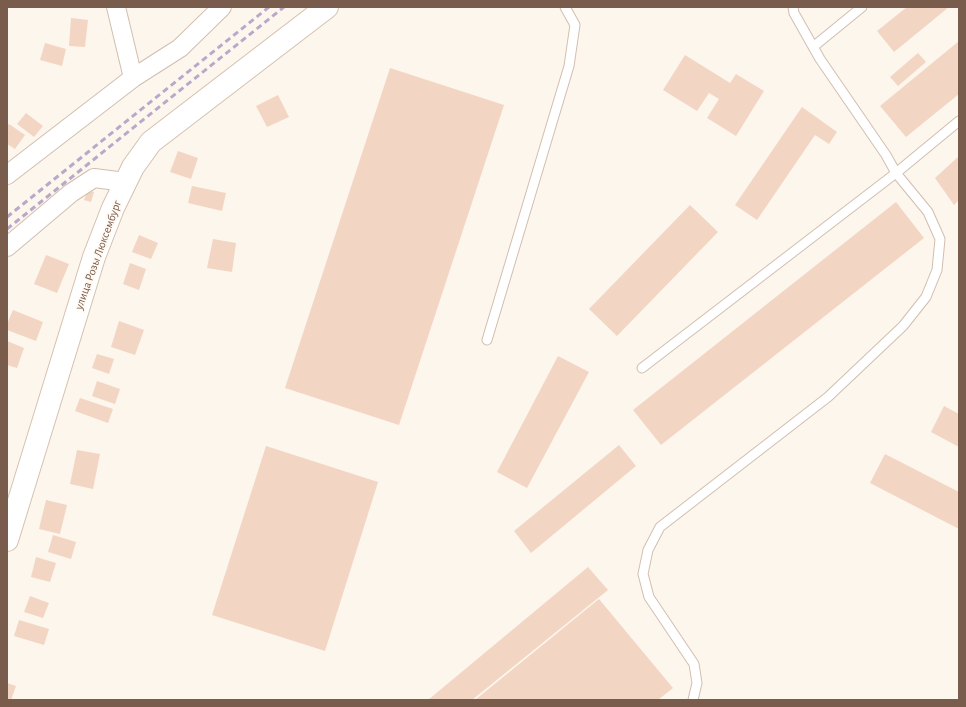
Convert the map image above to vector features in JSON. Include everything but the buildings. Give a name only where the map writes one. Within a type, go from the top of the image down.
[{"type":"main road","name":"улица Розы Люксембург","points":[[7,540],[94,257],[113,208],[133,167],[151,142],[327,7]]},
{"type":"street","points":[[116,7],[133,78]]},
{"type":"street","points":[[7,175],[133,78],[180,48],[222,7]]},
{"type":"street","points":[[7,247],[72,193],[94,178],[125,182]]},
{"type":"lane","points":[[487,340],[569,66],[575,25],[565,7]]},
{"type":"lane","points":[[693,700],[697,683],[694,664],[649,597],[643,574],[648,550],[660,527],[828,396],[903,326],[926,297],[937,270],[940,239],[928,212],[896,172],[820,59],[794,13],[793,7]]},
{"type":"lane","points":[[813,47],[862,7]]},
{"type":"lane","points":[[642,368],[896,172],[959,121]]},
{"type":"railway","points":[[7,217],[269,7]]},
{"type":"railway","points":[[7,229],[284,7]]}]
